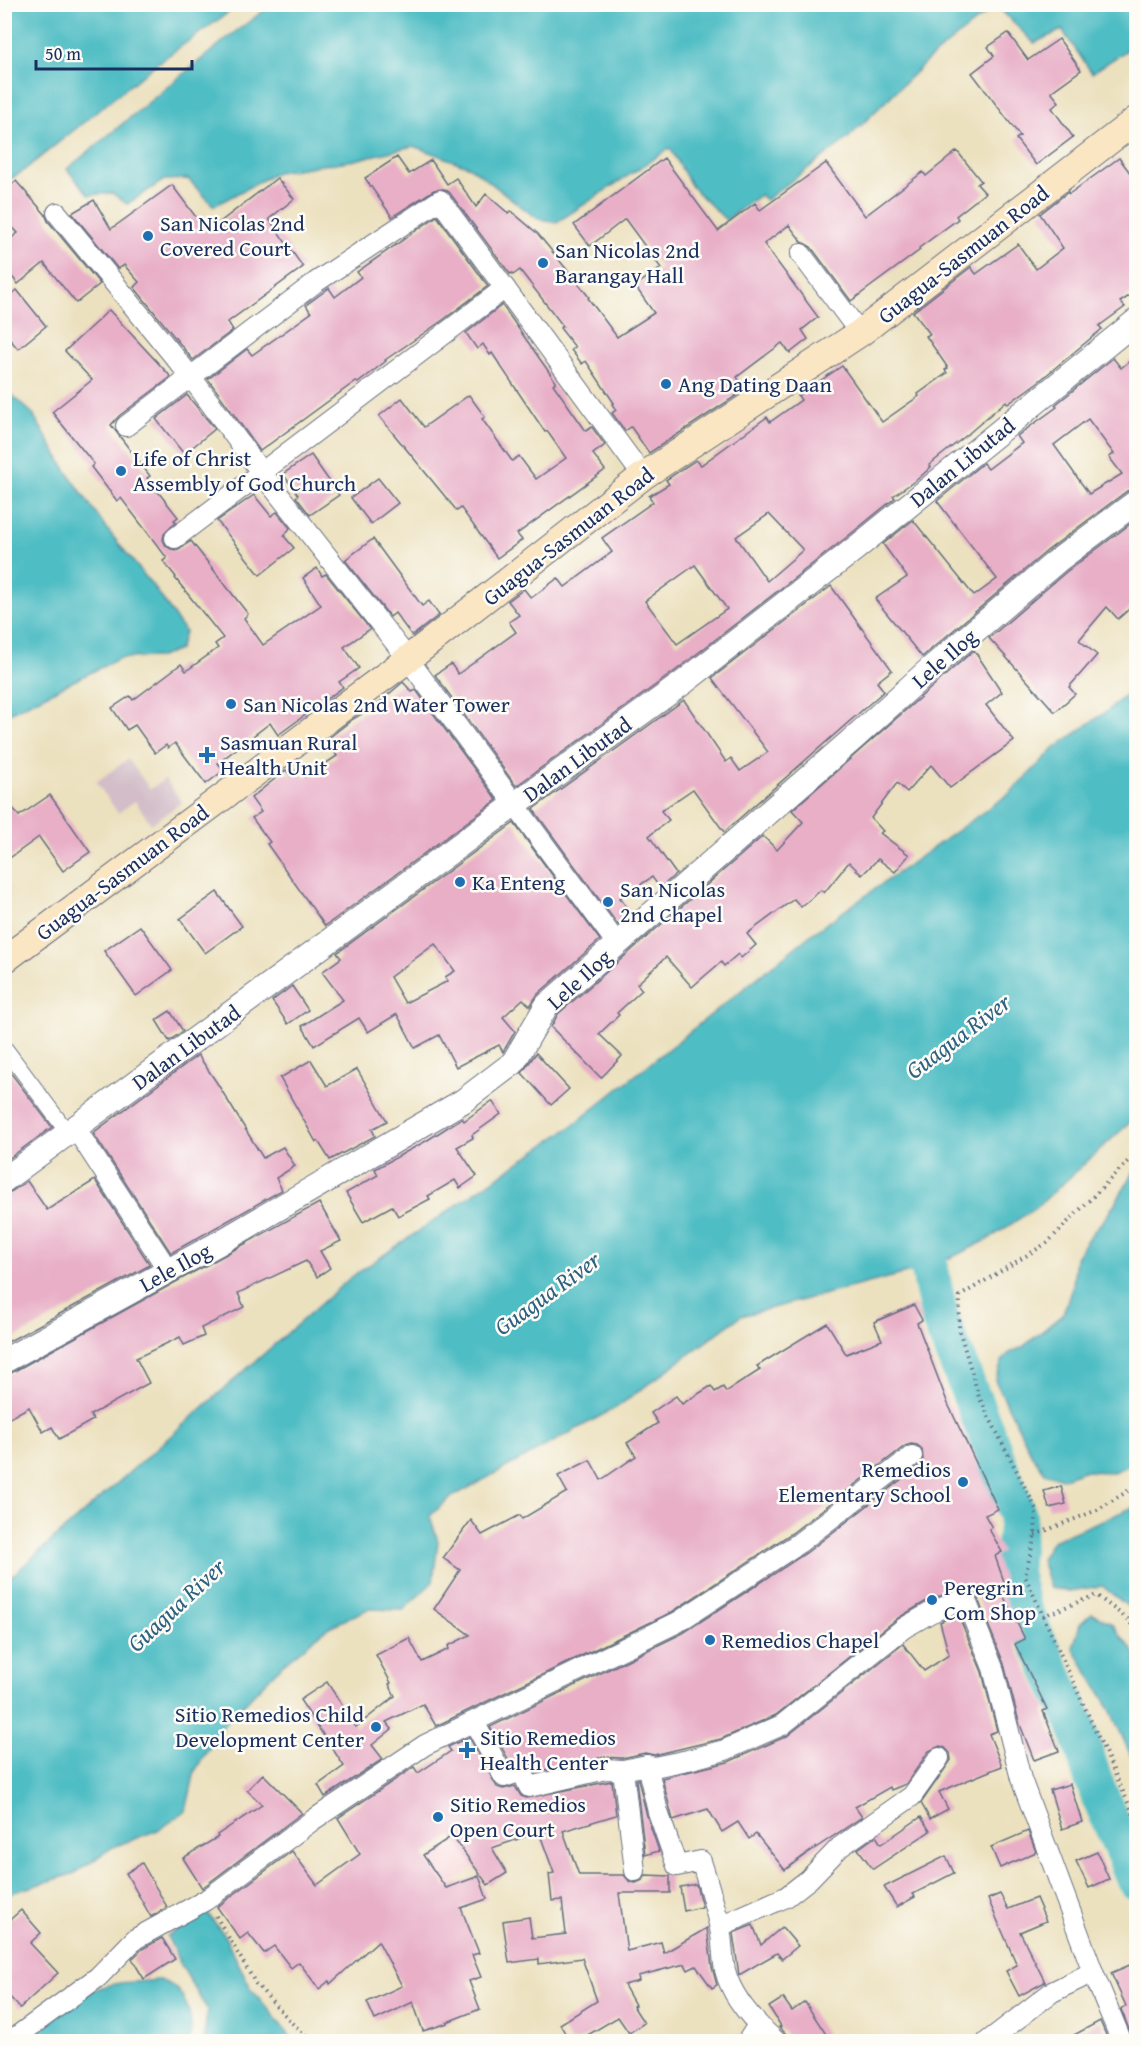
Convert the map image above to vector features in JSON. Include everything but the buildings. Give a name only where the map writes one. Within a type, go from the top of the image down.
[{"type":"main road","name":"Guagua-Sasmuan Road","points":[[4,960],[408,659],[643,476],[860,333],[1137,120]]},
{"type":"street","points":[[126,426],[316,282],[440,200],[643,476]]},
{"type":"street","points":[[57,213],[192,377],[261,472],[408,659],[618,945]]},
{"type":"street","points":[[801,254],[860,333]]},
{"type":"street","points":[[175,538],[505,288]]},
{"type":"street","name":"Dalan Libutad","points":[[4,1180],[694,675],[856,548],[1137,321]]},
{"type":"street","name":"Lele Ilog","points":[[4,1360],[168,1270],[463,1101],[513,1063],[547,1005],[931,668],[1057,561],[1137,502]]},
{"type":"street","points":[[4,1047],[72,1131],[168,1270]]},
{"type":"street","points":[[9,2042],[98,1977],[135,1939],[206,1900],[313,1820],[425,1745],[678,1622],[798,1543],[912,1456]]},
{"type":"street","points":[[474,1722],[504,1777],[522,1771],[530,1787],[606,1769],[654,1767],[715,1752],[782,1725],[904,1628],[930,1613],[965,1598],[993,1668],[1021,1779],[1093,1972],[1122,2042]]},
{"type":"street","points":[[720,1926],[786,1898],[809,1879],[840,1847],[912,1796],[939,1758]]},
{"type":"street","points":[[647,1766],[658,1812],[677,1866],[701,1861],[720,1926],[725,1971],[752,2033],[777,2042]]},
{"type":"street","points":[[623,1770],[634,1871]]},
{"type":"street","points":[[987,2042],[1052,1992],[1093,1972]]},
{"type":"path","points":[[1137,1153],[1047,1243],[960,1296],[959,1329],[979,1397],[1036,1509],[1035,1534],[1024,1576],[1137,1820]]},
{"type":"path","points":[[1035,1534],[1097,1510],[1137,1486]]},
{"type":"path","points":[[1043,1617],[1096,1595],[1129,1620],[1137,1633]]},
{"type":"path","points":[[206,1900],[256,1984],[292,2024],[315,2042]]},
{"type":"shaded area","points":[[128,759],[150,789],[165,779],[182,802],[151,824],[135,801],[118,813],[96,782]]},
{"type":"shaded area","name":"Remedios Elementary School","points":[[956,1403],[1001,1501],[1001,1512],[973,1526],[922,1419]]},
{"type":"shaded area","points":[[483,1819],[502,1846],[419,1910],[379,1897],[352,1856],[374,1841],[402,1881]]},
{"type":"water","points":[[273,4],[1136,4],[1136,44],[1092,73],[1062,30],[1034,43],[996,5],[928,60],[847,139],[766,200],[760,195],[726,220],[692,187],[670,148],[556,223],[535,217],[470,167],[413,146],[355,160],[277,172],[214,206],[188,179],[164,180],[127,204],[112,193],[89,195],[67,169],[231,35]]},
{"type":"water","points":[[4,5],[239,5],[155,65],[22,172],[5,182]]},
{"type":"water","points":[[5,389],[32,413],[66,470],[107,529],[157,591],[185,632],[179,650],[160,657],[120,658],[5,715]]},
{"type":"water","name":"Guagua River","points":[[1136,686],[1136,1117],[1037,1207],[987,1240],[934,1266],[741,1316],[617,1407],[450,1498],[430,1516],[438,1541],[433,1582],[403,1610],[368,1609],[329,1627],[281,1666],[221,1728],[195,1771],[186,1811],[160,1829],[113,1847],[75,1873],[5,1895],[5,1582],[350,1278],[572,1126],[813,933],[1010,793],[1056,747],[1111,708]]},
{"type":"water","points":[[1136,1169],[1136,1465],[1113,1472],[1083,1471],[1062,1479],[1045,1473],[1032,1455],[995,1380],[1008,1354],[1024,1346],[1063,1314],[1073,1285],[1076,1258],[1088,1238],[1107,1216]]},
{"type":"water","points":[[1136,1506],[1136,1613],[1102,1586],[1069,1591],[1050,1588],[1041,1559],[1052,1541]]},
{"type":"water","points":[[1092,1613],[1111,1623],[1136,1655],[1136,1767],[1109,1707],[1073,1648],[1080,1624]]},
{"type":"water","points":[[206,1912],[223,1933],[251,1988],[294,2041],[204,2041],[207,2010],[167,1936]]},
{"type":"water","points":[[160,1980],[174,1987],[187,2005],[191,2027],[189,2041],[27,2042],[91,1991],[114,1984]]},
{"type":"waterway","points":[[919,1217],[940,1319],[1018,1516],[1013,1572],[1021,1606],[1076,1724],[1093,1779],[1136,1881]]},
{"type":"place","name":"San Nicolas 2nd Covered Court","points":[[148,236]]},
{"type":"place","name":"San Nicolas 2nd Barangay Hall","points":[[543,263]]},
{"type":"place","name":"Ang Dating Daan","points":[[666,384]]},
{"type":"place","name":"Life of Christ Assembly of God Church","points":[[121,471]]},
{"type":"place","name":"San Nicolas 2nd Water Tower","points":[[231,704]]},
{"type":"place","name":"Sasmuan Rural Health Unit","points":[[207,755]]},
{"type":"place","name":"Ka Enteng","points":[[460,882]]},
{"type":"place","name":"San Nicolas 2nd Chapel","points":[[608,902]]},
{"type":"place","name":"Remedios Elementary School","points":[[963,1482]]},
{"type":"place","name":"Peregrin Com Shop","points":[[932,1600]]},
{"type":"place","name":"Remedios Chapel","points":[[710,1640]]},
{"type":"place","name":"Sitio Remedios Child Development Center","points":[[376,1727]]},
{"type":"place","name":"Sitio Remedios Health Center","points":[[467,1750]]},
{"type":"place","name":"Sitio Remedios Open Court","points":[[438,1817]]}]
